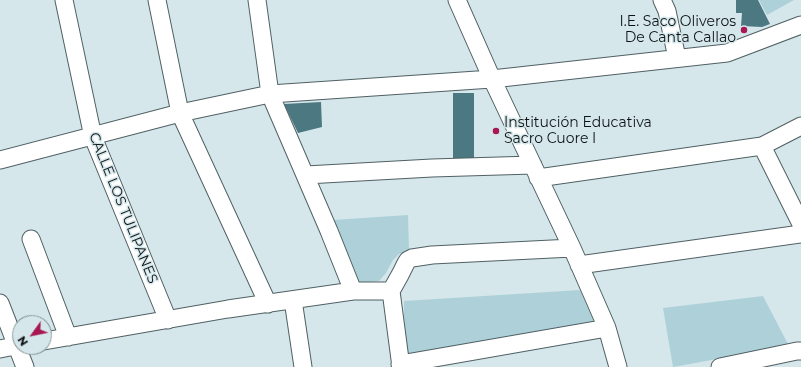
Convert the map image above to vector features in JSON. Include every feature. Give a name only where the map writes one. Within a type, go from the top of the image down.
[{"type":"street","name":"CALLE LOS TULIPANES","points":[[64,0],[93,136],[168,320]]},
{"type":"street","points":[[157,0],[180,113],[268,304]]},
{"type":"street","points":[[257,0],[270,94],[306,175],[353,291]]},
{"type":"street","points":[[457,0],[535,172],[572,248],[607,328],[618,367]]},
{"type":"street","points":[[662,0],[667,11],[677,58]]},
{"type":"street","points":[[1,155],[93,136],[180,113],[270,94],[492,79],[727,53],[801,25]]},
{"type":"street","points":[[306,175],[432,168],[535,172],[762,146],[801,126]]},
{"type":"street","points":[[762,146],[801,224]]},
{"type":"street","points":[[579,264],[801,234]]},
{"type":"street","points":[[31,239],[68,337]]},
{"type":"street","points":[[572,248],[432,255],[412,258],[406,262],[391,291],[401,366],[607,328]]},
{"type":"street","points":[[52,340],[353,291],[391,291]]},
{"type":"street","points":[[293,300],[303,367]]},
{"type":"street","points":[[0,303],[12,332]]},
{"type":"street","points":[[0,349],[12,347]]},
{"type":"street","points":[[720,367],[801,351]]},
{"type":"street","points":[[21,355],[25,367]]},
{"type":"shaded area","points":[[759,0],[794,0],[767,15]]},
{"type":"shaded area","points":[[408,215],[409,250],[399,254],[393,260],[386,273],[379,281],[359,284],[333,220]]},
{"type":"shaded area","points":[[580,290],[595,324],[408,357],[404,319],[404,301]]},
{"type":"shaded area","points":[[763,296],[789,346],[673,367],[663,308]]},
{"type":"building","points":[[736,0],[758,0],[770,24],[762,27],[741,26],[742,13],[736,13]]},
{"type":"building","points":[[453,93],[474,93],[474,158],[453,159]]},
{"type":"building","points":[[321,102],[322,127],[298,133],[284,104]]},
{"type":"place","name":"I.E. Saco Oliveros De Canta Callao","points":[[744,30]]},
{"type":"place","name":"Institución Educativa Sacro Cuore I","points":[[496,131]]}]
